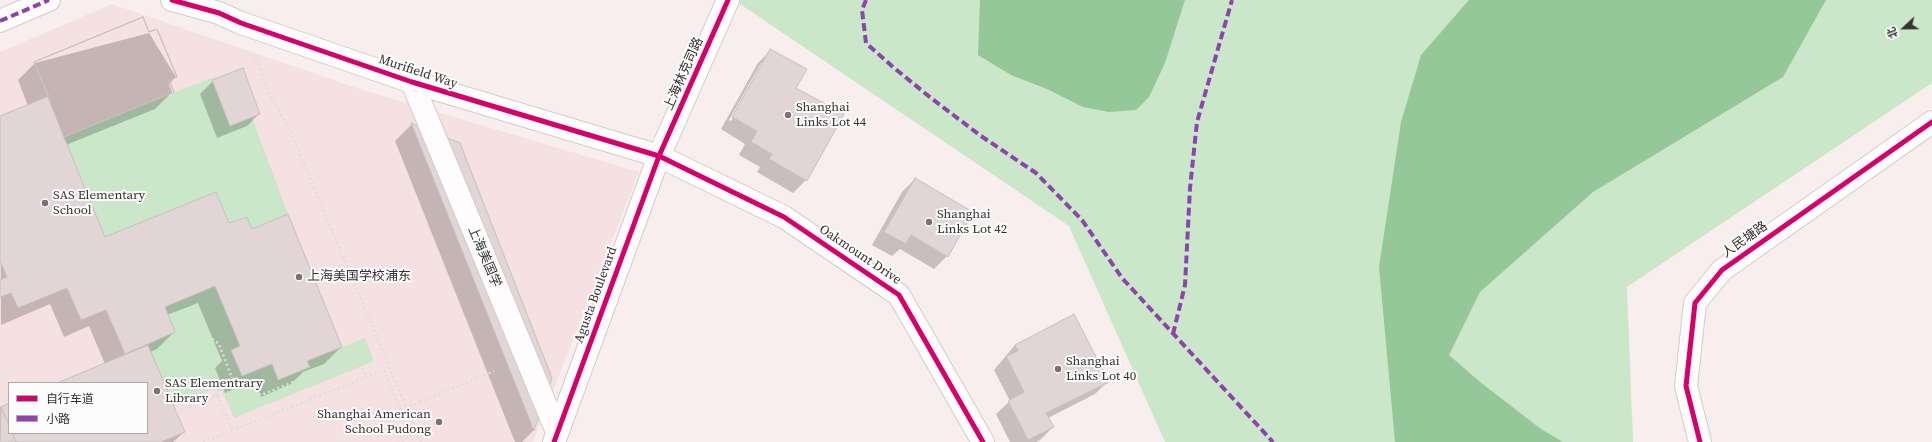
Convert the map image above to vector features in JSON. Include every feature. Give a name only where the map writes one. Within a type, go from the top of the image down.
[{"type":"street","points":[[0,21],[49,0]]},
{"type":"street","name":"Murifield Way","points":[[172,0],[219,14],[241,24],[412,82],[659,156]]},
{"type":"street","name":"上海林克司路","points":[[659,156],[728,0]]},
{"type":"street","name":"上海美国学","points":[[412,82],[555,437]]},
{"type":"street","name":"人民塘路","points":[[1700,442],[1686,386],[1695,303],[1722,270],[1932,122]]},
{"type":"street","name":"Agusta Boulevard","points":[[555,437],[659,156]]},
{"type":"street","name":"Oakmount Drive","points":[[659,156],[784,217],[899,295],[983,442]]},
{"type":"path","points":[[241,24],[272,99],[289,128],[421,442]]},
{"type":"path","points":[[232,378],[200,392],[187,388],[174,355],[175,345],[184,338],[195,333],[208,336],[219,344],[232,378],[261,395],[358,356],[366,376]]},
{"type":"path","points":[[203,442],[232,429],[384,370],[411,437],[398,442]]},
{"type":"path","points":[[401,410],[494,372]]},
{"type":"path","points":[[213,386],[232,429]]},
{"type":"path","points":[[176,412],[244,386]]},
{"type":"shaded area","points":[[734,0],[1932,0],[1932,83],[1627,287],[1633,442],[1165,442],[1069,226]]},
{"type":"shaded area","points":[[980,0],[1185,0],[1165,63],[1149,97],[1136,110],[1109,112],[1083,107],[1047,89],[1011,75],[978,55]]},
{"type":"shaded area","points":[[1469,0],[1826,0],[1783,77],[1593,192],[1480,292],[1449,355],[1480,382],[1541,429],[1563,442],[1395,442],[1379,267],[1401,122],[1421,55]]},
{"type":"shaded area","name":"上海美国学校浦东","points":[[112,4],[360,89],[639,172],[533,442],[0,442],[0,52]]},
{"type":"shaded area","points":[[211,78],[230,126],[252,118],[288,214],[252,229],[247,217],[229,223],[216,192],[105,237],[64,137]]},
{"type":"shaded area","points":[[215,286],[240,346],[231,350],[243,376],[272,364],[278,380],[309,367],[307,361],[365,338],[374,361],[234,418],[222,390],[218,392],[213,380],[206,383],[209,391],[174,405],[148,345],[175,332],[165,307]]},
{"type":"building","name":"SAS Elementary School","points":[[143,17],[149,32],[157,29],[177,77],[169,80],[174,92],[64,137],[105,237],[216,192],[229,223],[247,217],[252,229],[288,214],[342,347],[307,361],[310,367],[278,380],[272,364],[242,376],[231,350],[240,346],[215,286],[165,307],[175,332],[125,354],[106,310],[81,320],[67,288],[18,308],[11,293],[0,297],[0,280],[7,277],[0,261],[0,116],[49,96],[34,62]]},
{"type":"building","points":[[143,17],[149,32],[157,29],[177,77],[169,80],[174,92],[64,137],[34,62]]},
{"type":"building","name":"Shanghai Links Lot 44","points":[[770,49],[807,69],[796,88],[844,114],[807,181],[769,159],[772,154],[751,142],[757,131],[732,117]]},
{"type":"building","points":[[243,68],[260,114],[230,126],[212,80]]},
{"type":"building","points":[[411,123],[460,143],[552,378],[534,431]]},
{"type":"building","name":"Shanghai Links Lot 42","points":[[915,178],[973,212],[948,257],[911,235],[906,244],[884,232]]},
{"type":"building","name":"Shanghai Links Lot 40","points":[[1074,314],[1109,382],[1046,413],[1054,427],[1028,440],[1008,401],[1024,392],[1006,356],[1018,351],[1015,345]]},
{"type":"building","name":"SAS Elementrary Library","points":[[148,345],[185,432],[161,442],[16,442],[12,434],[148,434],[148,382],[59,382]]},
{"type":"building","points":[[8,404],[8,423],[1,407]]},
{"type":"building","points":[[1,407],[8,423],[8,434],[12,434],[16,442],[0,442]]},
{"type":"marked path","points":[[0,21],[49,0]]},
{"type":"marked path","points":[[866,0],[862,10],[866,43],[931,98],[981,136],[1036,173],[1082,220],[1122,278],[1273,442]]},
{"type":"marked path","points":[[1173,334],[1185,285],[1190,188],[1197,122],[1232,0]]},
{"type":"cycle path","points":[[172,0],[219,13],[241,23],[412,82],[659,156],[784,217],[899,295],[983,442]]},
{"type":"cycle path","points":[[554,442],[659,156],[728,0]]},
{"type":"cycle path","points":[[1700,442],[1686,386],[1695,303],[1722,270],[1932,122]]},
{"type":"place","name":"Shanghai Links Lot 44","points":[[788,115]]},
{"type":"place","name":"SAS Elementary School","points":[[45,203]]},
{"type":"place","name":"Shanghai Links Lot 42","points":[[929,222]]},
{"type":"place","name":"上海美国学校浦东","points":[[299,277]]},
{"type":"place","name":"Shanghai Links Lot 40","points":[[1058,369]]},
{"type":"place","name":"SAS Elementrary Library","points":[[157,391]]},
{"type":"place","name":"Shanghai American School Pudong","points":[[439,422]]}]
